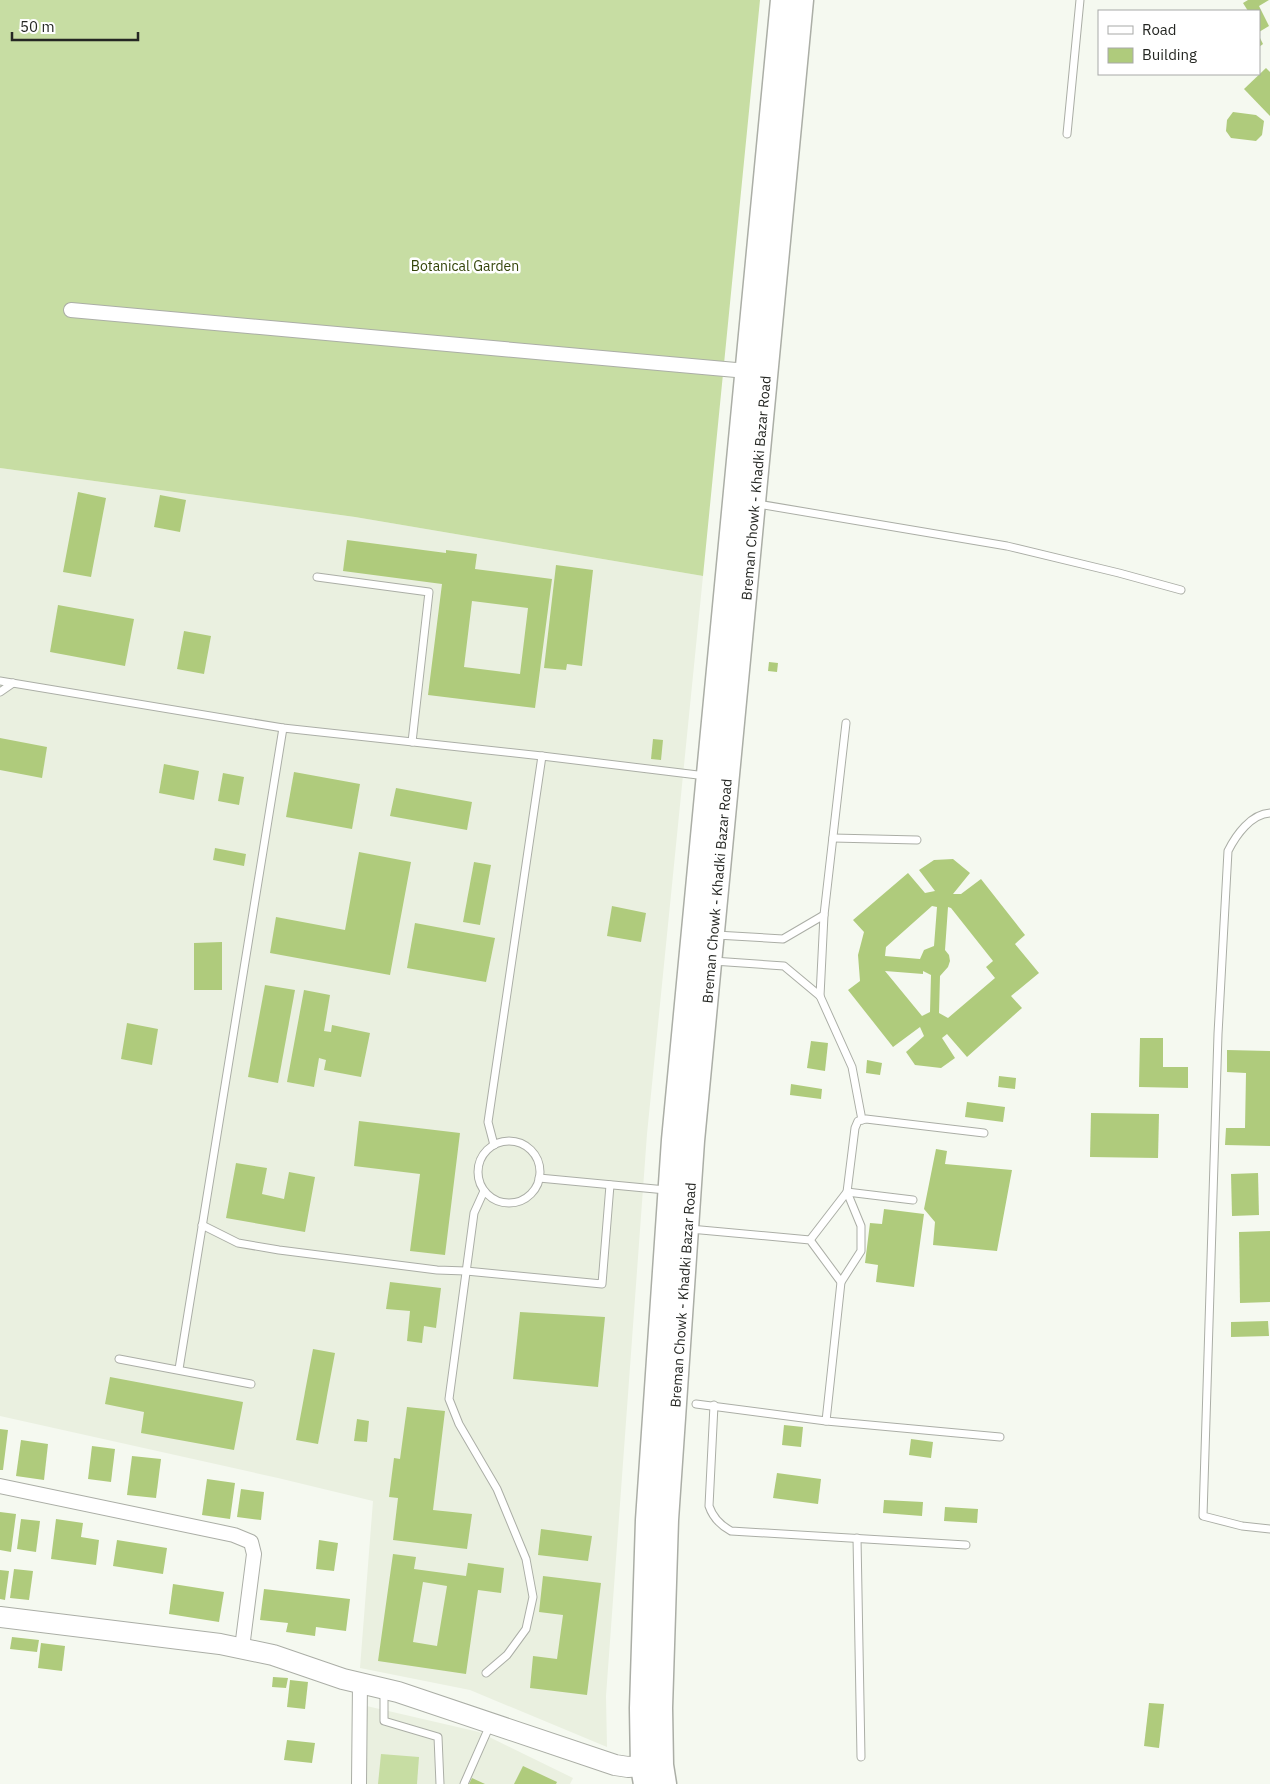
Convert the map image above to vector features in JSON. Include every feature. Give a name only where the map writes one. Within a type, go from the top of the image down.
[{"type":"main road","name":"Breman Chowk - Khadki Bazar Road","points":[[654,1775],[661,1708],[667,1520],[687,1229],[680,1191],[708,776],[782,0]]},
{"type":"main road","name":"Breman Chowk - Khadki Bazar Road","points":[[654,1775],[641,1708],[647,1520],[680,1191],[713,934],[802,0]]},
{"type":"street","points":[[71,310],[747,371]]},
{"type":"street","points":[[0,1486],[234,1535],[251,1542],[254,1554],[242,1648]]},
{"type":"street","points":[[0,1617],[220,1644],[273,1655],[491,1722],[615,1765],[654,1775]]},
{"type":"street","points":[[359,1784],[360,1683]]},
{"type":"lane","points":[[1067,134],[1080,0]]},
{"type":"lane","points":[[754,503],[1007,546],[1181,590]]},
{"type":"lane","points":[[317,577],[429,592],[412,742]]},
{"type":"lane","points":[[0,681],[283,728],[708,776]]},
{"type":"lane","points":[[0,692],[13,683]]},
{"type":"lane","points":[[820,996],[824,915],[846,723]]},
{"type":"lane","points":[[179,1369],[283,728]]},
{"type":"lane","points":[[494,1145],[488,1122],[542,756]]},
{"type":"lane","points":[[1270,813],[1255,818],[1245,827],[1228,851],[1218,1034],[1203,1516],[1242,1526],[1270,1529]]},
{"type":"lane","points":[[833,838],[917,840]]},
{"type":"lane","points":[[713,934],[783,938],[824,915]]},
{"type":"lane","points":[[710,961],[784,966],[820,996],[852,1067],[862,1120]]},
{"type":"lane","points":[[826,1420],[841,1282],[861,1251],[861,1226],[847,1192],[855,1128],[858,1121],[984,1133]]},
{"type":"lane","points":[[511,1140],[528,1146],[538,1160],[540,1178],[531,1194],[524,1199],[516,1202],[498,1201],[484,1191],[478,1174],[479,1166],[482,1157],[494,1145],[511,1140]]},
{"type":"lane","points":[[540,1178],[680,1191]]},
{"type":"lane","points":[[202,1225],[238,1242],[279,1250],[437,1270],[602,1284],[610,1185]]},
{"type":"lane","points":[[484,1191],[474,1213],[449,1399],[459,1424],[497,1489],[526,1559],[533,1596],[526,1629],[507,1655],[486,1673]]},
{"type":"lane","points":[[847,1192],[913,1200]]},
{"type":"lane","points":[[810,1240],[847,1192]]},
{"type":"lane","points":[[687,1229],[810,1240],[841,1282]]},
{"type":"lane","points":[[119,1359],[251,1384]]},
{"type":"lane","points":[[696,1404],[826,1420],[1000,1437]]},
{"type":"lane","points":[[714,1405],[709,1506],[718,1522],[731,1531],[966,1544]]},
{"type":"lane","points":[[857,1538],[861,1757]]},
{"type":"lane","points":[[384,1689],[384,1720],[438,1737],[440,1784]]},
{"type":"lane","points":[[464,1784],[491,1722]]},
{"type":"shaded area","points":[[0,468],[355,517],[703,576],[647,1134],[606,1696],[607,1747],[470,1690],[360,1668],[373,1501],[0,1416]]},
{"type":"shaded area","points":[[358,1704],[479,1732],[573,1778],[570,1784],[351,1784]]},
{"type":"green space","name":"Botanical Garden","points":[[0,0],[760,0],[703,576],[355,517],[0,468]]},
{"type":"green space","points":[[381,1754],[419,1757],[417,1784],[378,1784]]},
{"type":"building","points":[[1248,0],[1269,0],[1259,6],[1269,26],[1260,31],[1260,10],[1247,10],[1243,3]]},
{"type":"building","points":[[1266,68],[1270,72],[1270,116],[1244,89]]},
{"type":"building","points":[[1233,112],[1256,115],[1264,121],[1262,135],[1256,141],[1231,138],[1226,131],[1227,120]]},
{"type":"building","points":[[78,492],[106,498],[91,577],[63,572]]},
{"type":"building","points":[[160,495],[186,500],[180,532],[154,527]]},
{"type":"building","points":[[347,540],[446,553],[446,550],[477,554],[475,569],[552,579],[535,708],[428,695],[442,584],[343,571]],"holes":[[[472,601],[528,608],[520,674],[464,667]]]},
{"type":"building","points":[[556,565],[593,570],[582,666],[567,664],[566,670],[544,668]]},
{"type":"building","points":[[58,605],[134,619],[125,666],[50,652]]},
{"type":"building","points":[[184,631],[211,636],[204,674],[177,669]]},
{"type":"building","points":[[769,662],[778,663],[777,672],[768,671]]},
{"type":"building","points":[[0,738],[47,747],[42,778],[0,770]]},
{"type":"building","points":[[653,739],[663,740],[661,760],[651,759]]},
{"type":"building","points":[[164,764],[199,771],[194,800],[159,793]]},
{"type":"building","points":[[294,772],[360,784],[352,829],[286,817]]},
{"type":"building","points":[[223,773],[244,777],[239,805],[218,801]]},
{"type":"building","points":[[396,788],[472,802],[467,830],[390,816]]},
{"type":"building","points":[[215,848],[246,854],[244,866],[213,860]]},
{"type":"building","points":[[359,852],[411,862],[390,975],[270,953],[276,917],[345,930]]},
{"type":"building","points":[[953,859],[970,873],[953,894],[961,894],[981,879],[1025,935],[1015,944],[1039,973],[1011,996],[1022,1008],[967,1057],[947,1034],[942,1038],[955,1058],[941,1068],[915,1065],[906,1052],[924,1036],[920,1027],[893,1047],[848,990],[860,981],[858,955],[864,932],[853,920],[908,873],[925,893],[935,891],[919,870],[934,860]],"holes":[[[932,906],[937,907],[934,946],[924,950],[920,959],[885,956],[886,947]],[[948,907],[951,908],[993,961],[986,967],[995,978],[948,1018],[939,1013],[940,976],[948,967],[950,961],[949,955],[945,950]],[[885,971],[923,974],[923,971],[931,975],[930,1012],[922,1016]]]},
{"type":"building","points":[[474,862],[491,865],[480,925],[463,922]]},
{"type":"building","points":[[612,906],[646,913],[641,942],[607,936]]},
{"type":"building","points":[[415,923],[495,938],[486,982],[407,968]]},
{"type":"building","points":[[222,942],[222,990],[194,990],[194,943]]},
{"type":"building","points":[[265,985],[295,990],[278,1083],[248,1077]]},
{"type":"building","points":[[304,990],[330,995],[324,1031],[331,1032],[332,1025],[370,1033],[361,1077],[324,1070],[326,1060],[319,1058],[314,1087],[287,1082]]},
{"type":"building","points":[[127,1023],[158,1029],[152,1065],[121,1059]]},
{"type":"building","points":[[1140,1038],[1163,1038],[1163,1067],[1188,1067],[1188,1088],[1139,1087]]},
{"type":"building","points":[[811,1041],[828,1043],[825,1071],[807,1068]]},
{"type":"building","points":[[1227,1050],[1270,1051],[1270,1146],[1225,1145],[1226,1128],[1245,1128],[1246,1073],[1227,1072]]},
{"type":"building","points":[[867,1060],[882,1063],[880,1075],[866,1073]]},
{"type":"building","points":[[999,1076],[1016,1078],[1015,1089],[998,1087]]},
{"type":"building","points":[[791,1084],[822,1089],[821,1099],[790,1095]]},
{"type":"building","points":[[967,1102],[1005,1107],[1003,1122],[965,1117]]},
{"type":"building","points":[[1091,1113],[1159,1114],[1158,1158],[1090,1157]]},
{"type":"building","points":[[359,1121],[460,1133],[445,1255],[410,1251],[420,1174],[354,1166]]},
{"type":"building","points":[[936,1149],[947,1151],[945,1164],[1012,1170],[997,1251],[933,1245],[935,1222],[924,1209]]},
{"type":"building","points":[[236,1163],[267,1168],[262,1194],[284,1199],[289,1172],[315,1177],[305,1232],[226,1218]]},
{"type":"building","points":[[1258,1173],[1259,1215],[1232,1216],[1231,1174]]},
{"type":"building","points":[[884,1209],[924,1214],[914,1287],[876,1282],[878,1265],[865,1263],[870,1223],[882,1224]]},
{"type":"building","points":[[1270,1231],[1270,1302],[1240,1303],[1239,1232]]},
{"type":"building","points":[[390,1282],[441,1288],[436,1328],[424,1326],[422,1343],[407,1341],[410,1311],[386,1309]]},
{"type":"building","points":[[520,1312],[605,1317],[598,1387],[513,1379]]},
{"type":"building","points":[[1268,1321],[1269,1336],[1231,1337],[1231,1322]]},
{"type":"building","points":[[313,1349],[335,1353],[318,1444],[296,1440]]},
{"type":"building","points":[[110,1377],[243,1402],[234,1450],[141,1433],[144,1412],[105,1404]]},
{"type":"building","points":[[407,1407],[445,1411],[433,1510],[472,1514],[467,1549],[393,1540],[398,1498],[389,1497],[394,1458],[400,1459]]},
{"type":"building","points":[[357,1419],[369,1421],[367,1442],[354,1441]]},
{"type":"building","points":[[784,1425],[803,1427],[801,1447],[782,1445]]},
{"type":"building","points":[[0,1429],[8,1430],[3,1470],[0,1470]]},
{"type":"building","points":[[911,1439],[933,1442],[931,1458],[909,1455]]},
{"type":"building","points":[[21,1440],[48,1444],[44,1480],[16,1476]]},
{"type":"building","points":[[92,1446],[115,1449],[111,1482],[88,1479]]},
{"type":"building","points":[[132,1456],[161,1459],[156,1498],[127,1495]]},
{"type":"building","points":[[777,1473],[821,1479],[818,1504],[773,1498]]},
{"type":"building","points":[[207,1479],[235,1483],[230,1519],[202,1515]]},
{"type":"building","points":[[241,1489],[264,1492],[261,1520],[237,1517]]},
{"type":"building","points":[[884,1500],[923,1502],[922,1516],[883,1513]]},
{"type":"building","points":[[945,1507],[978,1509],[977,1523],[944,1521]]},
{"type":"building","points":[[0,1512],[16,1514],[11,1552],[0,1550]]},
{"type":"building","points":[[21,1519],[40,1521],[36,1552],[17,1549]]},
{"type":"building","points":[[56,1519],[83,1523],[81,1537],[99,1540],[96,1565],[51,1559]]},
{"type":"building","points":[[541,1529],[592,1536],[588,1561],[538,1555]]},
{"type":"building","points":[[117,1540],[167,1548],[163,1574],[113,1566]]},
{"type":"building","points":[[319,1540],[338,1543],[334,1571],[316,1569]]},
{"type":"building","points":[[393,1554],[416,1557],[414,1569],[466,1576],[468,1563],[504,1568],[501,1593],[478,1590],[466,1674],[378,1661]],"holes":[[[423,1582],[447,1586],[437,1646],[413,1642]]]},
{"type":"building","points":[[14,1569],[33,1571],[29,1600],[10,1598]]},
{"type":"building","points":[[0,1570],[9,1571],[5,1600],[0,1599]]},
{"type":"building","points":[[543,1576],[601,1583],[587,1695],[530,1688],[533,1656],[557,1659],[563,1615],[539,1612]]},
{"type":"building","points":[[173,1584],[224,1592],[219,1622],[169,1614]]},
{"type":"building","points":[[264,1589],[350,1599],[346,1631],[316,1627],[315,1636],[286,1632],[288,1623],[260,1620]]},
{"type":"building","points":[[12,1637],[39,1640],[37,1652],[10,1649]]},
{"type":"building","points":[[41,1643],[65,1646],[62,1671],[38,1668]]},
{"type":"building","points":[[273,1677],[288,1678],[286,1688],[272,1687]]},
{"type":"building","points":[[290,1680],[308,1682],[305,1709],[287,1707]]},
{"type":"building","points":[[1149,1703],[1164,1704],[1159,1748],[1144,1746]]},
{"type":"building","points":[[287,1740],[315,1743],[312,1763],[284,1760]]},
{"type":"building","points":[[523,1766],[557,1782],[556,1784],[514,1784]]},
{"type":"building","points":[[472,1778],[485,1784],[469,1784]]}]
